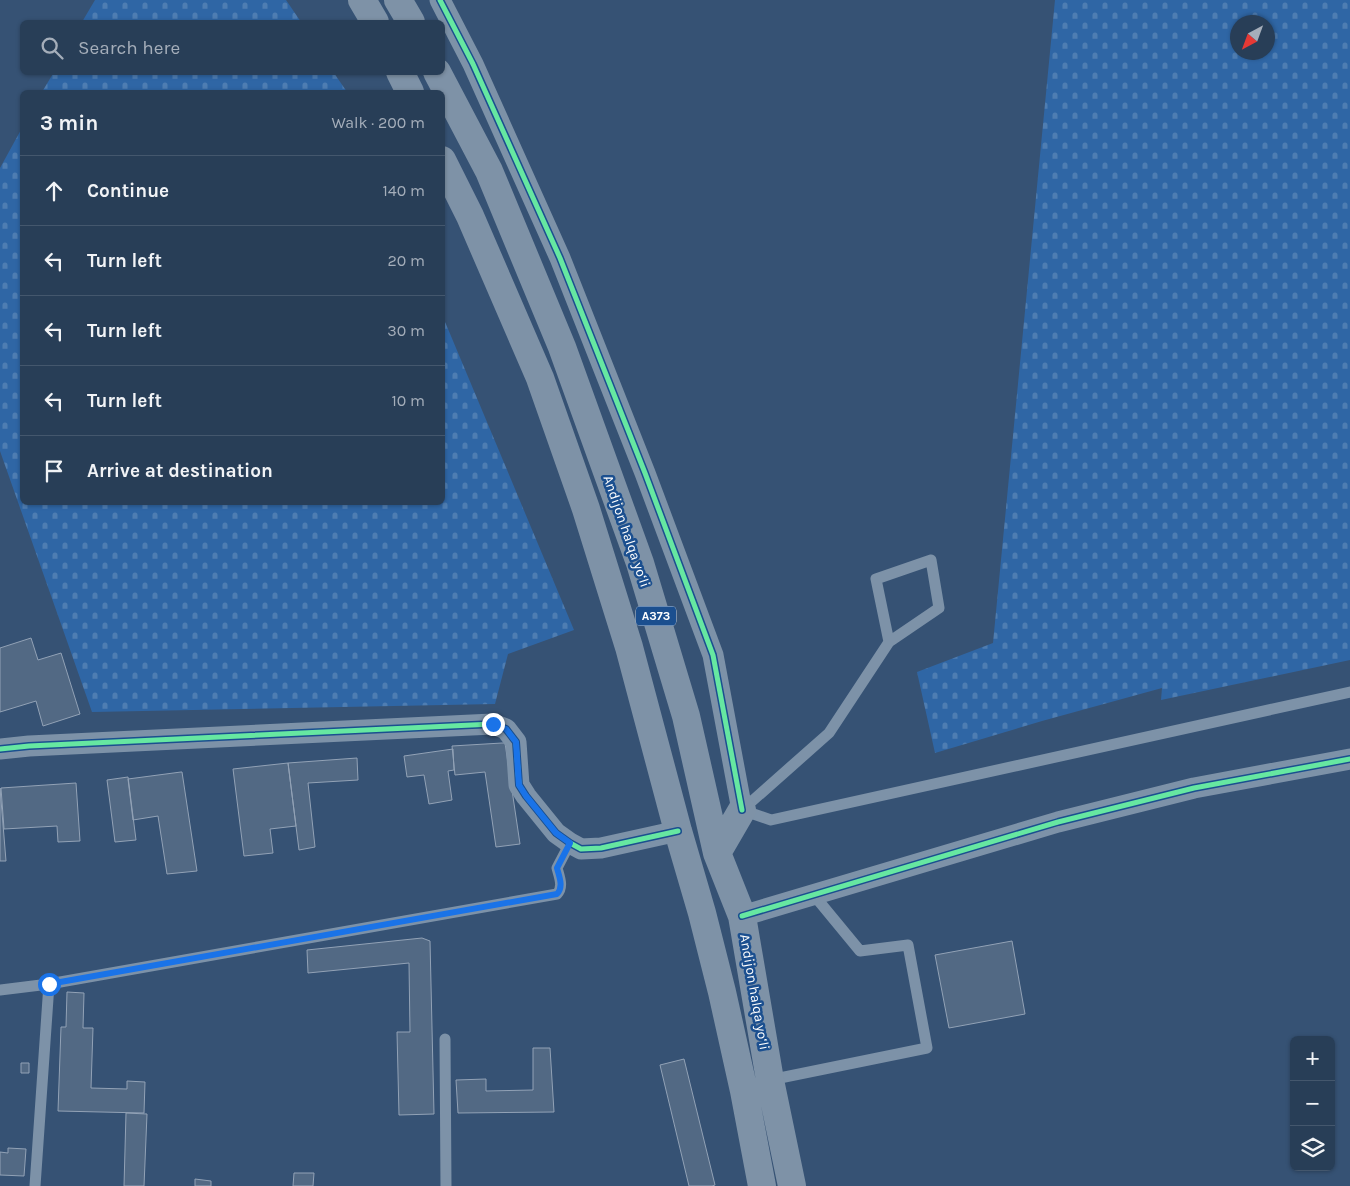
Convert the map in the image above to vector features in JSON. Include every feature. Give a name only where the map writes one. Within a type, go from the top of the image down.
[{"type":"highway","points":[[362,0],[374,20]]},
{"type":"highway","points":[[398,0],[410,20]]},
{"type":"highway","points":[[402,75],[409,90]]},
{"type":"highway","name":"Andijon halqa yo‘li","points":[[439,75],[489,171],[562,347],[633,545],[686,716],[717,853],[742,916],[770,1080],[792,1186]]},
{"type":"highway","name":"A373","points":[[445,166],[470,216],[540,378],[583,500],[630,647],[722,992],[744,1090],[762,1186]]},
{"type":"highway","points":[[717,853],[742,810]]},
{"type":"street","points":[[440,0],[472,64],[560,258],[645,473],[712,655],[742,810]]},
{"type":"street","points":[[0,749],[29,746],[493,724],[506,729],[516,742],[519,785],[526,796],[556,833],[570,843],[582,849],[601,848],[678,830]]},
{"type":"street","points":[[742,916],[1058,822],[1194,788],[1350,760]]},
{"type":"lane","points":[[888,642],[876,579],[932,560],[939,608],[888,642],[828,732],[742,810],[771,820],[1350,692]]},
{"type":"lane","points":[[0,990],[49,984],[557,894],[561,886],[557,868],[570,843]]},
{"type":"lane","points":[[770,1080],[926,1048],[908,946],[860,951],[813,894]]},
{"type":"lane","points":[[36,1186],[49,984]]},
{"type":"lane","points":[[445,1039],[446,1186]]},
{"type":"green space","points":[[95,0],[286,0],[300,20],[83,20]]},
{"type":"green space","points":[[1055,0],[1350,0],[1350,660],[1161,700],[1162,688],[935,753],[917,672],[993,643]]},
{"type":"green space","points":[[52,75],[335,75],[346,90],[43,90]]},
{"type":"green space","points":[[20,132],[20,505],[445,505],[445,322],[574,630],[508,654],[495,704],[92,712],[0,451],[0,168]]},
{"type":"building","points":[[31,638],[38,660],[61,653],[80,714],[43,726],[36,701],[0,712],[0,648]]},
{"type":"building","points":[[505,743],[520,844],[496,847],[485,772],[455,775],[452,746]]},
{"type":"building","points":[[453,749],[454,770],[448,771],[452,800],[429,804],[424,775],[407,777],[404,756]]},
{"type":"building","points":[[357,758],[358,780],[308,783],[315,847],[299,850],[288,763]]},
{"type":"building","points":[[288,763],[296,826],[270,829],[273,853],[244,856],[233,769]]},
{"type":"building","points":[[182,772],[197,871],[167,874],[158,816],[133,820],[128,779]]},
{"type":"building","points":[[128,777],[136,840],[115,842],[107,780]]},
{"type":"building","points":[[76,783],[80,841],[58,842],[57,826],[4,829],[1,788]]},
{"type":"building","points":[[0,788],[6,861],[0,861]]},
{"type":"building","points":[[422,938],[430,941],[434,1114],[399,1115],[397,1032],[410,1032],[409,963],[308,973],[307,950]]},
{"type":"building","points":[[1012,941],[1025,1014],[949,1028],[935,955]]},
{"type":"building","points":[[67,992],[84,993],[83,1028],[93,1028],[91,1088],[127,1089],[127,1081],[145,1082],[144,1113],[58,1111],[61,1027],[66,1027]]},
{"type":"building","points":[[533,1048],[550,1048],[554,1112],[458,1113],[456,1080],[486,1079],[486,1091],[533,1090]]},
{"type":"building","points":[[684,1059],[715,1185],[712,1186],[689,1186],[660,1065]]},
{"type":"building","points":[[21,1063],[29,1063],[29,1073],[21,1073]]},
{"type":"building","points":[[126,1113],[147,1114],[144,1186],[124,1186]]},
{"type":"building","points":[[8,1148],[26,1149],[24,1176],[0,1175],[0,1152],[8,1153]]},
{"type":"building","points":[[294,1173],[314,1173],[313,1186],[293,1186]]},
{"type":"building","points":[[195,1179],[211,1181],[211,1186],[195,1186]]},
{"type":"cycle path","points":[[440,0],[473,64],[560,258],[645,473],[713,655],[742,810]]},
{"type":"cycle path","points":[[0,749],[29,746],[493,724],[506,729],[516,742],[519,785],[526,796],[556,833],[570,843],[581,849],[601,848],[678,831]]},
{"type":"cycle path","points":[[742,916],[1058,822],[1194,788],[1350,759]]},
{"type":"route","points":[[49,984],[557,894],[561,886],[557,868],[570,843],[556,833],[526,796],[519,785],[516,742],[506,729],[493,724]]}]
